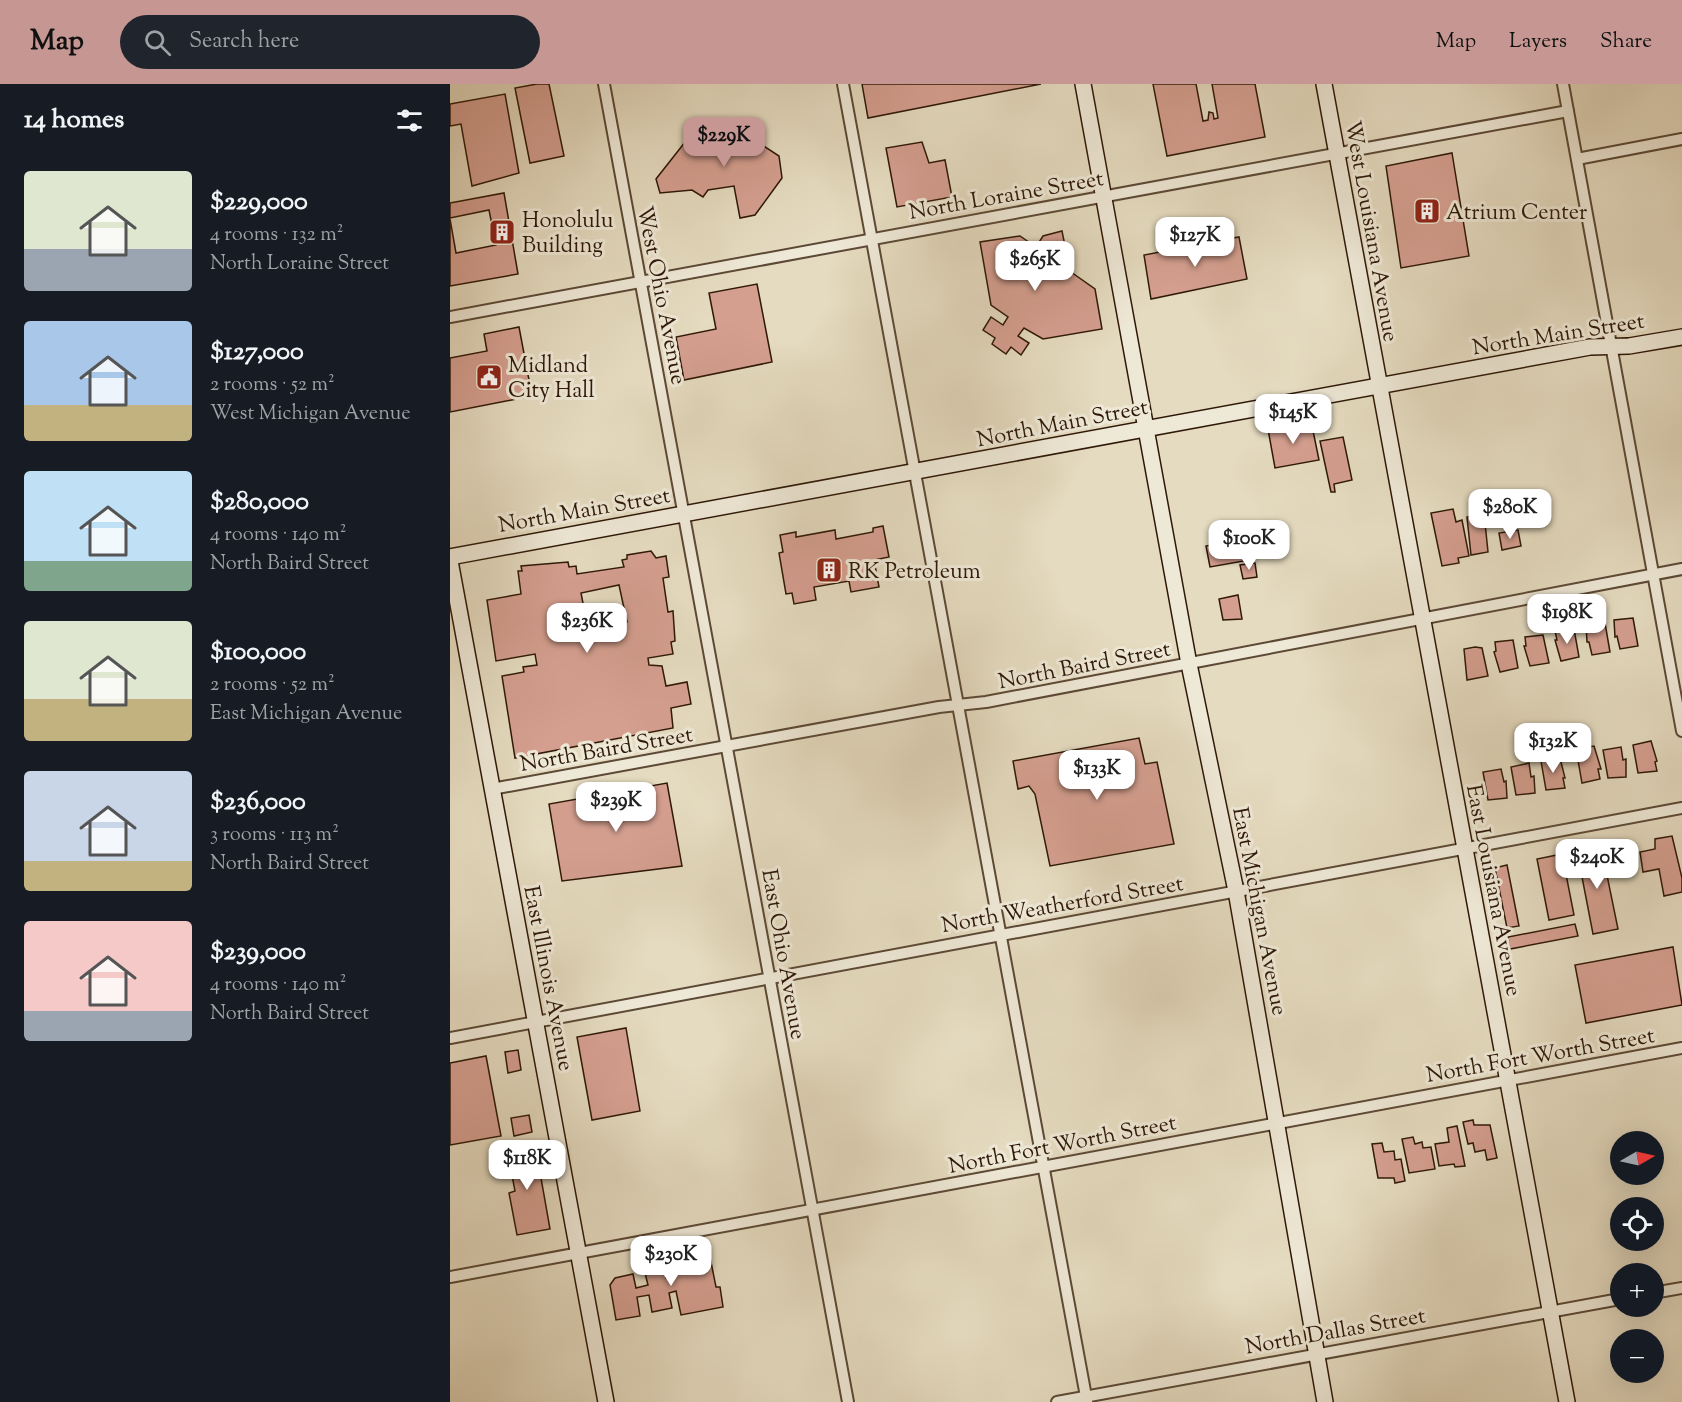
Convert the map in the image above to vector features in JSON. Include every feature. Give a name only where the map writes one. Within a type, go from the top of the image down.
[{"type":"street","name":"West Ohio Avenue","points":[[604,84],[685,514]]},
{"type":"street","points":[[843,84],[1086,1399]]},
{"type":"street","name":"East Michigan Avenue","points":[[1083,84],[1189,664],[1236,891],[1325,1402]]},
{"type":"street","name":"West Louisiana Avenue","points":[[1324,84],[1379,386]]},
{"type":"street","points":[[1563,84],[1682,731]]},
{"type":"street","name":"North Loraine Street","points":[[450,317],[1568,111]]},
{"type":"street","points":[[1577,159],[1682,139]]},
{"type":"street","name":"North Main Street","points":[[450,559],[1590,347],[1629,346],[1682,337]]},
{"type":"street","name":"East Louisiana Avenue","points":[[1379,386],[1567,1402]]},
{"type":"street","name":"East Ohio Avenue","points":[[685,514],[848,1402]]},
{"type":"street","name":"East Illinois Avenue","points":[[450,559],[606,1402]]},
{"type":"street","name":"North Baird Street","points":[[492,789],[1189,664],[1682,569]]},
{"type":"street","name":"North Weatherford Street","points":[[450,1038],[536,1024],[769,977],[1682,808]]},
{"type":"street","name":"North Fort Worth Street","points":[[450,1277],[1682,1048]]},
{"type":"street","points":[[1664,1291],[1682,1288]]},
{"type":"street","name":"North Dallas Street","points":[[1057,1402],[1086,1399],[1318,1352],[1610,1301]]},
{"type":"building","points":[[549,84],[564,156],[530,163],[515,88]]},
{"type":"building","points":[[862,84],[1041,84],[868,118]]},
{"type":"building","points":[[1153,84],[1196,84],[1203,121],[1208,120],[1209,112],[1213,113],[1214,119],[1218,118],[1212,84],[1255,84],[1265,137],[1167,156]]},
{"type":"building","points":[[505,94],[519,173],[472,186],[461,124],[450,126],[450,104]]},
{"type":"building","points":[[732,125],[779,156],[782,178],[755,215],[740,218],[734,186],[708,190],[703,197],[692,190],[660,193],[656,179],[693,132]]},
{"type":"building","points":[[922,142],[929,163],[945,160],[952,197],[897,207],[886,148]]},
{"type":"building","name":"Atrium Center","points":[[1452,153],[1469,256],[1401,268],[1386,166]]},
{"type":"building","name":"Honolulu Building","points":[[504,193],[518,274],[450,286],[450,219],[456,253],[496,245],[489,210],[450,218],[450,203]]},
{"type":"building","points":[[1062,231],[1066,251],[1051,258],[1095,289],[1102,329],[1043,339],[1024,328],[1018,336],[1029,343],[1021,355],[1011,347],[1006,354],[992,344],[995,338],[983,330],[991,317],[1003,325],[1008,317],[991,305],[980,242],[1020,236],[1036,247],[1043,236]]},
{"type":"building","points":[[1239,237],[1247,279],[1151,299],[1144,255]]},
{"type":"building","points":[[757,284],[772,362],[684,380],[676,337],[716,329],[709,293]]},
{"type":"building","name":"Midland City Hall","points":[[519,327],[532,396],[450,412],[450,358],[487,351],[484,334]]},
{"type":"building","points":[[1311,421],[1319,460],[1275,468],[1268,429]]},
{"type":"building","points":[[1343,437],[1352,480],[1334,484],[1335,492],[1331,492],[1320,441]]},
{"type":"building","points":[[1453,509],[1456,522],[1462,520],[1469,556],[1458,558],[1459,563],[1442,566],[1431,513]]},
{"type":"building","points":[[1484,513],[1488,552],[1471,555],[1467,517]]},
{"type":"building","name":"RK Petroleum","points":[[883,526],[889,557],[874,560],[879,587],[851,592],[849,581],[814,587],[816,600],[794,604],[792,593],[786,594],[779,553],[783,552],[780,535],[796,532],[796,537],[835,530],[836,539],[873,532],[873,528]]},
{"type":"building","points":[[1518,530],[1521,546],[1502,550],[1499,533]]},
{"type":"building","points":[[1233,541],[1235,554],[1242,552],[1244,561],[1210,567],[1206,546]]},
{"type":"building","points":[[651,551],[656,558],[666,556],[669,577],[663,578],[668,612],[673,611],[675,641],[671,642],[673,654],[648,658],[649,665],[662,666],[666,686],[687,682],[691,704],[671,708],[673,728],[515,758],[502,676],[524,672],[523,667],[537,665],[535,654],[496,661],[487,600],[521,594],[518,571],[522,571],[521,566],[568,562],[569,567],[576,566],[577,574],[624,567],[622,560],[627,559],[627,555]],"holes":[[[619,585],[627,622],[588,629],[581,593]]]},
{"type":"building","points":[[1255,563],[1257,577],[1243,579],[1240,565]]},
{"type":"building","points":[[1238,595],[1242,619],[1223,620],[1219,599]]},
{"type":"building","points":[[1633,618],[1638,646],[1620,649],[1617,636],[1615,637],[1614,620]]},
{"type":"building","points":[[1605,623],[1610,652],[1592,655],[1589,642],[1587,642],[1586,625]]},
{"type":"building","points":[[1574,629],[1579,657],[1561,661],[1555,631]]},
{"type":"building","points":[[1543,635],[1549,663],[1530,666],[1524,646],[1526,646],[1525,637]]},
{"type":"building","points":[[1513,640],[1518,668],[1500,672],[1494,652],[1496,651],[1495,642]]},
{"type":"building","points":[[1482,648],[1488,676],[1467,680],[1464,649]]},
{"type":"building","points":[[1139,738],[1145,764],[1157,762],[1174,844],[1050,866],[1035,794],[1029,786],[1018,789],[1013,761]]},
{"type":"building","points":[[1651,741],[1657,761],[1655,762],[1657,771],[1638,773],[1633,745]]},
{"type":"building","points":[[1594,746],[1601,769],[1598,769],[1600,779],[1582,783],[1576,749]]},
{"type":"building","points":[[1621,747],[1623,760],[1626,759],[1626,777],[1608,778],[1603,750]]},
{"type":"building","points":[[1560,758],[1565,788],[1546,790],[1541,761]]},
{"type":"building","points":[[1529,763],[1531,777],[1534,776],[1535,793],[1516,795],[1511,767]]},
{"type":"building","points":[[1501,769],[1504,782],[1506,781],[1507,798],[1488,800],[1483,772]]},
{"type":"building","points":[[667,783],[682,866],[562,881],[549,804]]},
{"type":"building","points":[[1672,836],[1682,878],[1682,892],[1664,896],[1659,869],[1643,872],[1640,852],[1655,849],[1655,839]]},
{"type":"building","points":[[1601,846],[1618,929],[1593,934],[1577,851]]},
{"type":"building","points":[[1562,854],[1574,915],[1549,920],[1537,859]]},
{"type":"building","points":[[1507,865],[1519,926],[1507,928],[1495,868]]},
{"type":"building","points":[[1575,924],[1578,936],[1510,949],[1508,937]]},
{"type":"building","points":[[1673,947],[1682,1005],[1586,1023],[1575,965]]},
{"type":"building","points":[[626,1028],[640,1111],[592,1120],[577,1037]]},
{"type":"building","points":[[518,1050],[521,1070],[508,1073],[505,1052]]},
{"type":"building","points":[[486,1056],[501,1136],[450,1145],[450,1063]]},
{"type":"building","points":[[529,1115],[532,1132],[514,1136],[511,1118]]},
{"type":"building","points":[[1473,1120],[1474,1125],[1490,1125],[1497,1158],[1487,1160],[1485,1150],[1475,1152],[1473,1143],[1468,1144],[1463,1122]]},
{"type":"building","points":[[1457,1126],[1465,1166],[1455,1167],[1454,1164],[1439,1166],[1435,1144],[1449,1142],[1447,1128]]},
{"type":"building","points":[[1413,1137],[1415,1144],[1422,1142],[1423,1148],[1431,1147],[1435,1169],[1409,1173],[1402,1139]]},
{"type":"building","points":[[1382,1143],[1384,1152],[1394,1151],[1395,1160],[1401,1159],[1405,1181],[1395,1183],[1394,1178],[1378,1178],[1372,1144]]},
{"type":"building","points":[[535,1144],[550,1229],[517,1235],[509,1193],[515,1191],[507,1149]]},
{"type":"building","points":[[708,1247],[716,1287],[720,1287],[723,1307],[681,1315],[676,1291],[669,1293],[672,1308],[652,1312],[649,1295],[637,1297],[640,1316],[616,1320],[610,1285],[615,1278],[633,1274],[636,1288],[648,1285],[645,1273],[649,1266],[664,1263],[666,1278],[674,1277],[671,1263],[678,1253]]},
{"type":"place","name":"Atrium Center","points":[[1427,211]]},
{"type":"place","name":"Honolulu Building","points":[[502,232]]},
{"type":"place","name":"Midland City Hall","points":[[489,377]]},
{"type":"place","name":"RK Petroleum","points":[[829,570]]}]
